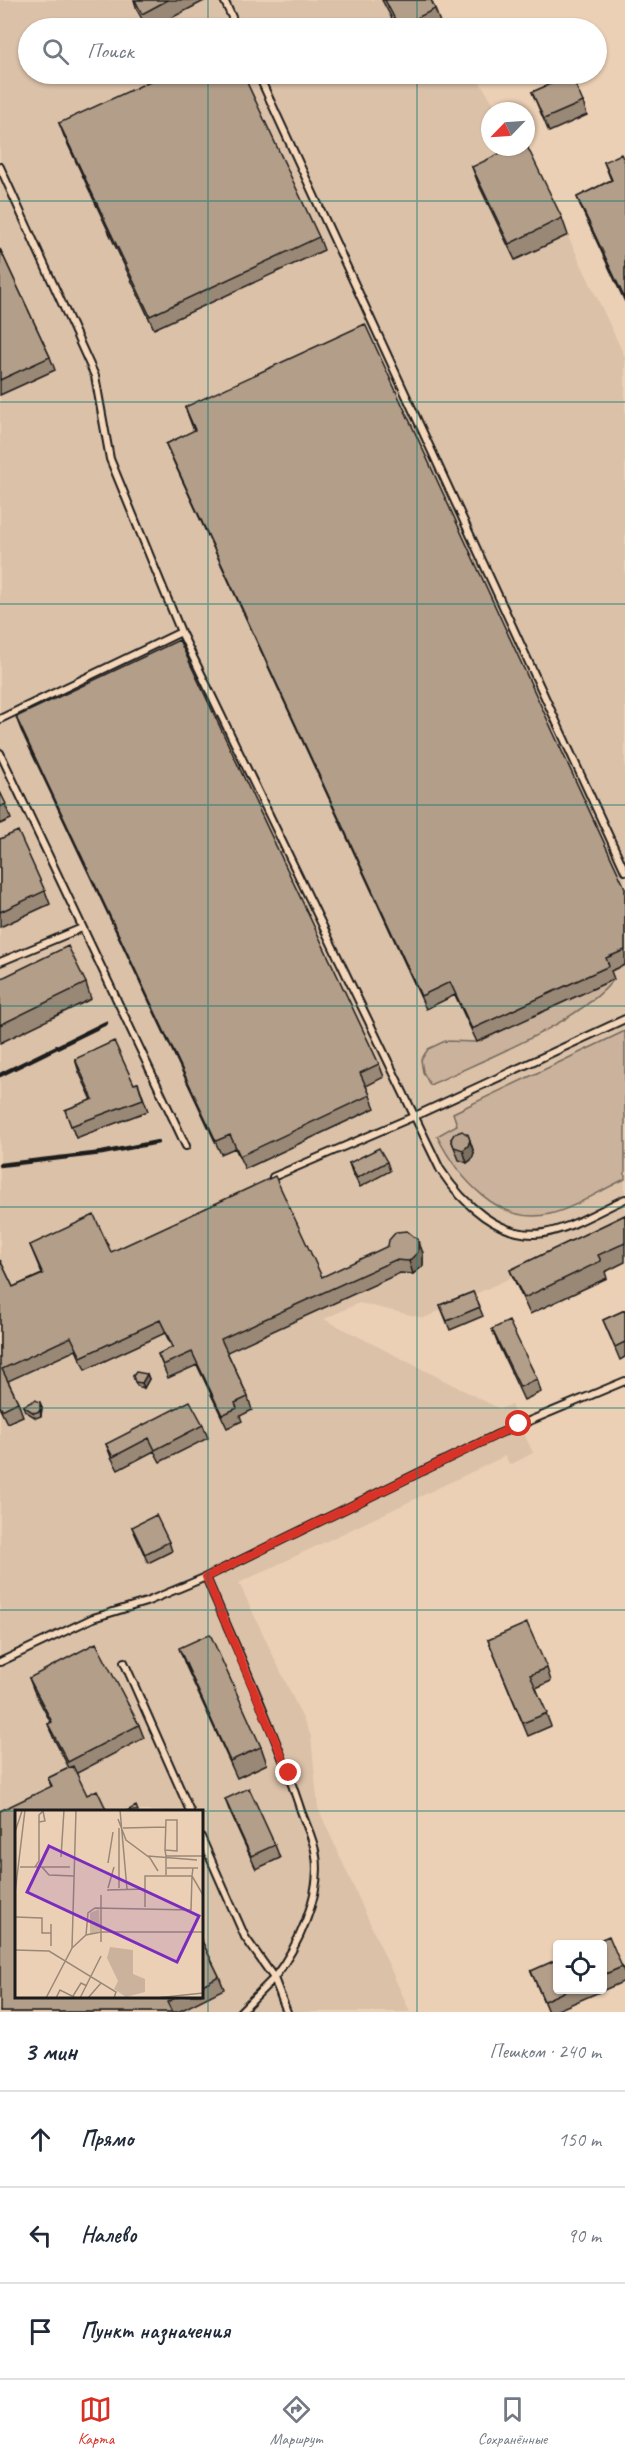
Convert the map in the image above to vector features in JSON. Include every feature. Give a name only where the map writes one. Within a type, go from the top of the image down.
[{"type":"lane","points":[[224,0],[232,18]]},
{"type":"lane","points":[[263,84],[625,871]]},
{"type":"lane","points":[[0,167],[94,376],[110,459],[181,632],[440,1169],[460,1197],[486,1218],[509,1230],[523,1233],[546,1232],[625,1198]]},
{"type":"lane","points":[[0,719],[181,632]]},
{"type":"lane","points":[[0,753],[186,1146]]},
{"type":"lane","points":[[0,962],[82,928]]},
{"type":"lane","points":[[273,1177],[415,1116],[625,1019]]},
{"type":"lane","points":[[0,1662],[93,1618],[146,1602],[206,1577],[519,1424],[625,1381]]},
{"type":"lane","points":[[206,1577],[289,1773],[316,1857],[316,1883],[302,1930],[288,1960],[274,1978],[240,2012]]},
{"type":"lane","points":[[124,1662],[190,1810]]},
{"type":"lane","points":[[202,1839],[245,1937],[274,1978],[286,2012]]},
{"type":"shaded area","points":[[0,0],[428,0],[438,18],[18,18],[18,84],[481,84],[493,102],[481,102],[481,156],[530,156],[625,357],[625,1224],[603,1226],[572,1240],[568,1251],[424,1318],[359,1303],[324,1319],[500,1409],[511,1405],[533,1453],[510,1465],[505,1456],[239,1583],[311,1736],[318,1808],[410,2012],[0,2012]]},
{"type":"shaded area","points":[[614,979],[578,1011],[529,1039],[430,1085],[423,1072],[421,1060],[428,1049],[445,1041],[477,1042]]},
{"type":"shaded area","points":[[625,1031],[625,1179],[559,1211],[531,1216],[514,1213],[497,1206],[468,1182],[437,1136],[457,1125],[453,1113]]},
{"type":"building","points":[[135,0],[168,0],[142,14]]},
{"type":"building","points":[[385,0],[431,0],[435,9],[417,18],[394,18]]},
{"type":"building","points":[[144,84],[248,84],[319,237],[150,316],[59,123]]},
{"type":"building","points":[[550,84],[575,84],[583,102],[544,119],[532,92]]},
{"type":"building","points":[[621,154],[625,162],[625,299],[577,197],[612,180],[604,162]]},
{"type":"building","points":[[495,156],[532,156],[562,218],[509,244],[472,167]]},
{"type":"building","points":[[0,249],[50,357],[0,380]]},
{"type":"building","points":[[365,324],[625,888],[625,950],[606,958],[609,966],[472,1029],[450,982],[421,996],[166,444],[195,430],[185,407]]},
{"type":"building","points":[[179,640],[379,1064],[360,1073],[370,1095],[240,1156],[230,1135],[216,1141],[16,717]]},
{"type":"building","points":[[0,792],[6,804],[0,807]]},
{"type":"building","points":[[18,831],[45,891],[0,912],[0,839]]},
{"type":"building","points":[[68,946],[86,983],[0,1025],[0,979]]},
{"type":"building","points":[[114,1041],[134,1084],[138,1083],[143,1099],[71,1126],[65,1110],[93,1099],[75,1059]]},
{"type":"building","points":[[462,1131],[468,1135],[470,1140],[468,1146],[463,1150],[454,1147],[451,1139],[454,1134]]},
{"type":"building","points":[[379,1148],[387,1162],[357,1178],[349,1163]]},
{"type":"building","points":[[275,1176],[322,1277],[388,1246],[389,1240],[396,1232],[407,1231],[418,1240],[418,1252],[409,1261],[395,1260],[221,1339],[248,1397],[235,1403],[237,1408],[222,1415],[192,1352],[163,1365],[158,1354],[173,1347],[160,1320],[81,1357],[71,1337],[2,1369],[18,1402],[2,1410],[0,1406],[0,1260],[13,1287],[43,1274],[30,1245],[94,1215],[111,1252]]},
{"type":"building","points":[[625,1215],[625,1243],[598,1255],[601,1261],[524,1298],[510,1270]]},
{"type":"building","points":[[473,1292],[480,1307],[447,1321],[440,1305]]},
{"type":"building","points":[[625,1310],[625,1342],[615,1347],[603,1320]]},
{"type":"building","points":[[509,1321],[537,1379],[520,1387],[492,1329]]},
{"type":"building","points":[[136,1372],[147,1374],[142,1383],[135,1382],[133,1376]]},
{"type":"building","points":[[35,1400],[40,1402],[40,1411],[34,1413],[23,1406]]},
{"type":"building","points":[[190,1401],[203,1425],[155,1450],[149,1438],[113,1457],[106,1444]]},
{"type":"building","points":[[156,1515],[169,1542],[145,1554],[132,1527]]},
{"type":"building","points":[[527,1623],[547,1668],[530,1675],[547,1713],[523,1723],[488,1640]]},
{"type":"building","points":[[210,1634],[261,1747],[230,1761],[179,1648]]},
{"type":"building","points":[[96,1643],[139,1725],[68,1762],[48,1724],[52,1722],[29,1678]]},
{"type":"building","points":[[73,1766],[87,1795],[97,1790],[107,1810],[15,1810],[15,1997],[177,1997],[167,2002],[172,2012],[0,2012],[0,1811],[52,1786],[48,1778]]},
{"type":"building","points":[[249,1788],[275,1845],[251,1856],[225,1799]]},
{"type":"building","points":[[609,1936],[622,1967],[607,1973],[607,1940],[600,1940]]},
{"type":"building","points":[[202,1941],[219,1976],[202,1985]]},
{"type":"building","points":[[553,1961],[553,1994],[559,1994],[544,2001],[531,1971]]},
{"type":"railway","points":[[0,1075],[106,1023]]},
{"type":"railway","points":[[0,1165],[102,1153],[158,1142]]},
{"type":"route","points":[[289,1773],[206,1577],[519,1424]]}]
